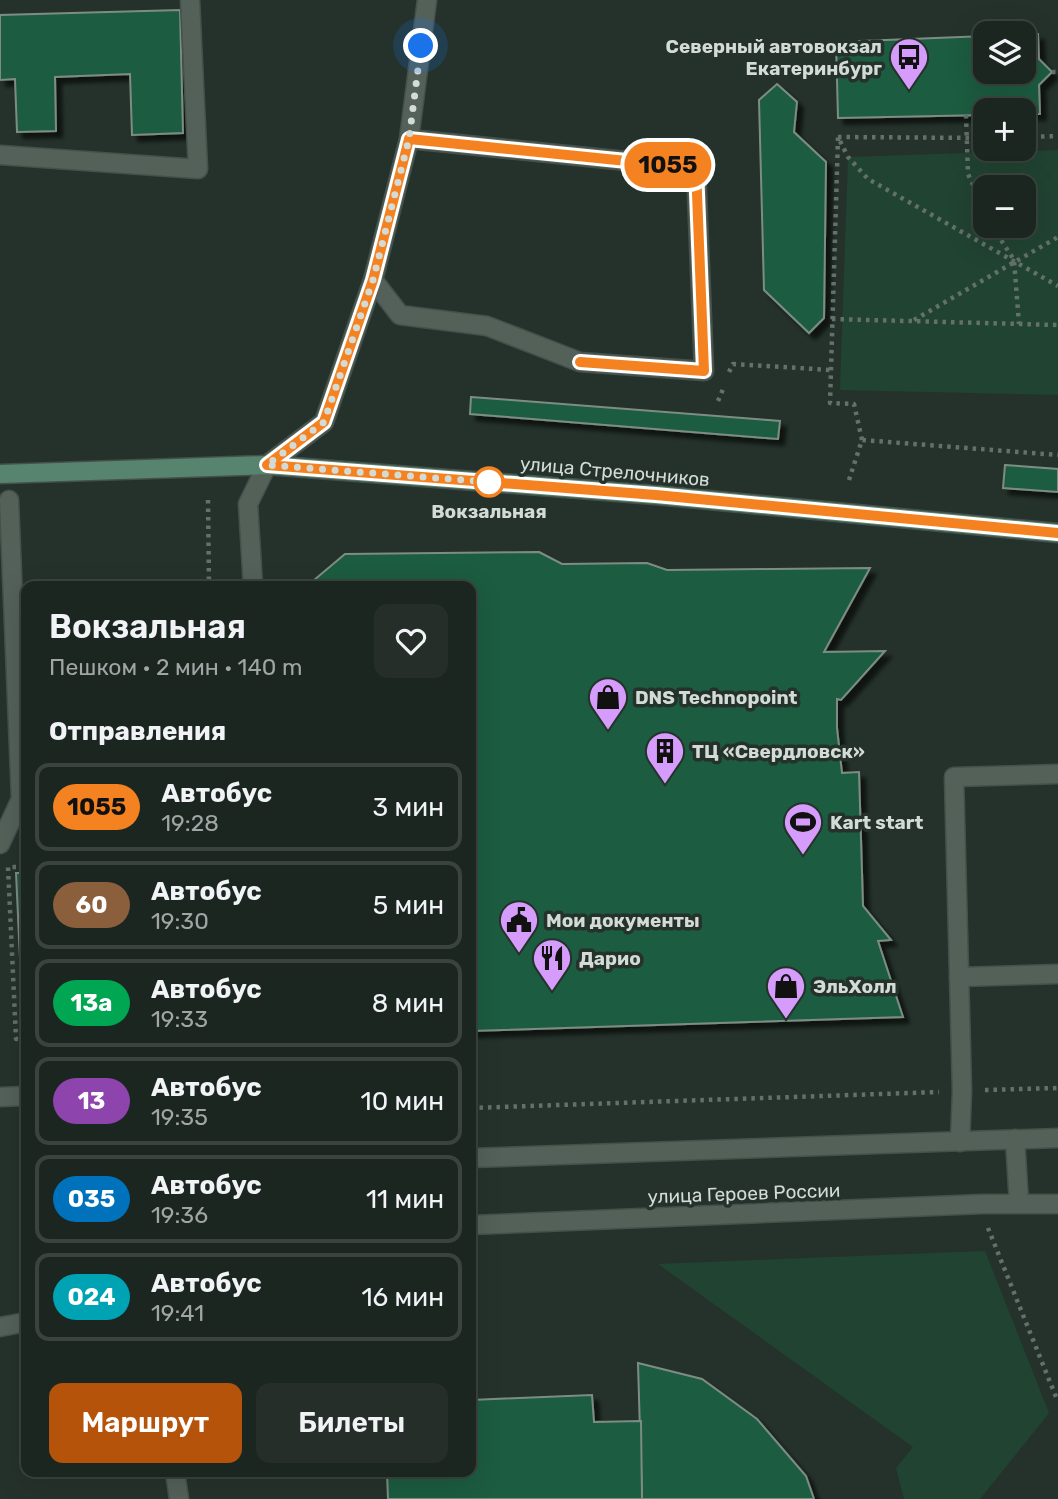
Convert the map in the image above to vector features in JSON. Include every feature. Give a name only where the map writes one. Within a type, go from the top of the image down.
[{"type":"main road","name":"улица Стрелочников","points":[[0,474],[267,465],[656,495],[1058,533]]},
{"type":"street","points":[[0,155],[198,169],[190,0]]},
{"type":"street","points":[[253,581],[248,504],[267,465],[324,422],[373,280],[409,139],[427,0]]},
{"type":"street","points":[[373,280],[400,315],[487,326],[580,362],[704,371],[696,168],[409,139]]},
{"type":"street","points":[[0,845],[21,799],[9,500]]},
{"type":"street","points":[[960,1142],[954,777],[1058,774]]},
{"type":"street","points":[[959,977],[1058,974]]},
{"type":"street","points":[[0,1097],[21,1096]]},
{"type":"street","points":[[476,1158],[1058,1138]]},
{"type":"street","points":[[1015,1139],[1019,1203]]},
{"type":"street","name":"улица Героев России","points":[[476,1225],[1019,1203],[1058,1204]]},
{"type":"street","points":[[0,1327],[21,1323]]},
{"type":"street","points":[[176,1477],[179,1499]]},
{"type":"path","points":[[966,115],[968,174],[973,185]]},
{"type":"path","points":[[1036,137],[1058,136]]},
{"type":"path","points":[[838,137],[973,138]]},
{"type":"path","points":[[838,137],[848,157],[868,179],[1058,286]]},
{"type":"path","points":[[838,137],[830,403],[854,404],[862,440],[849,480]]},
{"type":"path","points":[[914,320],[1058,237]]},
{"type":"path","points":[[1000,238],[1014,260],[1019,324]]},
{"type":"path","points":[[832,319],[1058,324]]},
{"type":"path","points":[[718,401],[733,364],[831,370]]},
{"type":"path","points":[[862,440],[1058,455]]},
{"type":"path","points":[[208,500],[209,581]]},
{"type":"path","points":[[16,867],[8,867],[16,1039],[21,1038]]},
{"type":"path","points":[[981,1090],[1058,1088]]},
{"type":"path","points":[[476,1108],[942,1092]]},
{"type":"path","points":[[984,1216],[1056,1397],[1058,1395]]},
{"type":"green space","points":[[1058,150],[1058,395],[840,390],[848,157],[973,153],[973,161],[1036,161],[1036,151]]},
{"type":"green space","points":[[985,1251],[1049,1413],[980,1499],[904,1499],[896,1468],[913,1447],[658,1264]]},
{"type":"building","points":[[180,10],[183,133],[132,135],[130,74],[55,77],[56,131],[17,132],[15,79],[0,80],[0,15]]},
{"type":"building","points":[[1036,34],[1039,59],[1052,72],[1039,85],[1040,114],[1036,114],[1036,98],[973,98],[973,115],[838,118],[836,42],[973,36],[973,84],[1036,84]]},
{"type":"building","points":[[777,84],[797,102],[794,132],[826,162],[824,318],[809,333],[764,290],[759,100]]},
{"type":"building","points":[[471,397],[780,421],[778,439],[470,414]]},
{"type":"building","points":[[1005,465],[1058,469],[1058,492],[1003,488]]},
{"type":"building","name":"ТЦ «Свердловск»","points":[[539,552],[562,564],[647,563],[667,570],[870,568],[824,652],[885,651],[841,700],[837,699],[837,728],[842,773],[859,772],[863,906],[891,940],[878,941],[903,1017],[476,1031],[476,581],[313,581],[345,554]]},
{"type":"building","points":[[16,873],[21,873],[21,980]]},
{"type":"building","points":[[638,1363],[702,1379],[757,1419],[806,1476],[814,1499],[642,1499]]},
{"type":"building","points":[[592,1395],[594,1422],[641,1421],[642,1499],[388,1499],[387,1477],[476,1477],[476,1400]]},
{"type":"bus line","name":"1055","points":[[580,362],[704,371],[696,168],[409,139],[373,280],[324,422],[267,465],[656,495],[1058,533]]},
{"type":"place","name":"Северный автовокзал Екатеринбург","points":[[909,91]]},
{"type":"place","name":"Вокзальная","points":[[489,482]]},
{"type":"place","name":"DNS Technopoint","points":[[608,731]]},
{"type":"place","name":"ТЦ «Свердловск»","points":[[665,785]]},
{"type":"place","name":"Kart start","points":[[803,856]]},
{"type":"place","name":"Мои документы","points":[[519,954]]},
{"type":"place","name":"Дарио","points":[[552,992]]},
{"type":"place","name":"ЭльХолл","points":[[786,1020]]},
{"type":"route","points":[[421,46],[409,139],[373,280],[324,422],[267,465],[489,482]]}]
